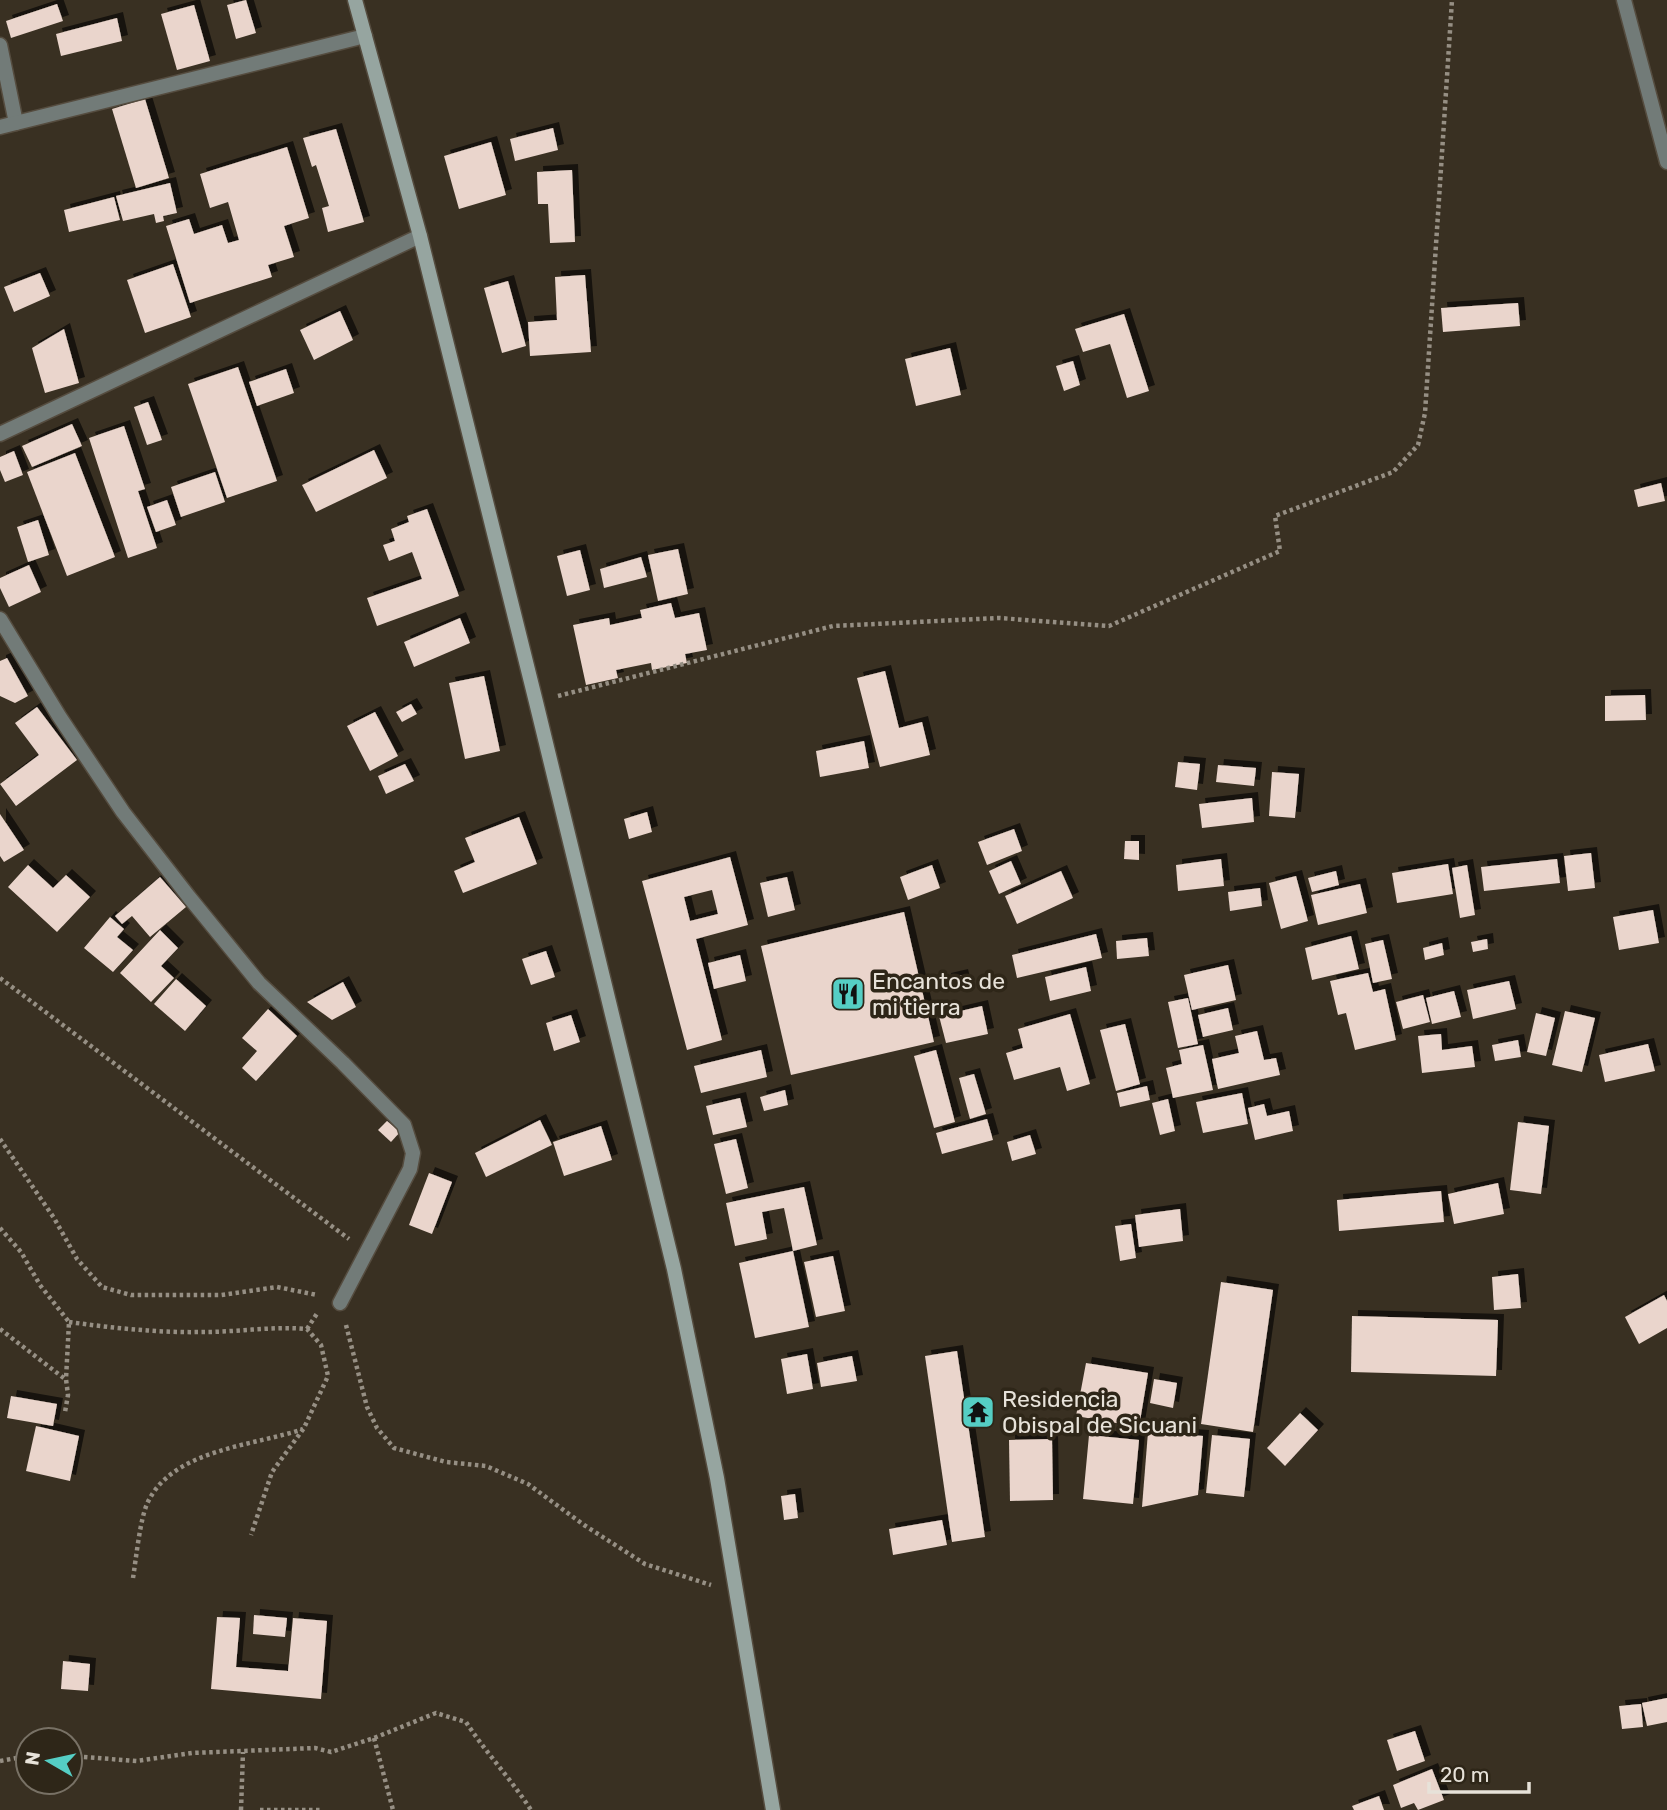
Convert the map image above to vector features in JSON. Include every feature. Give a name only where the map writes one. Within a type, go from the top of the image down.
[{"type":"street","points":[[355,0],[420,236],[674,1269],[717,1478],[773,1810]]},
{"type":"street","points":[[1624,0],[1667,162]]},
{"type":"street","points":[[0,127],[365,36]]},
{"type":"street","points":[[0,45],[16,123]]},
{"type":"street","points":[[0,434],[420,236]]},
{"type":"street","points":[[0,619],[59,716],[123,812],[198,908],[259,984],[404,1125],[413,1153],[410,1169],[340,1303]]},
{"type":"path","points":[[536,702],[833,626],[999,618],[1109,626],[1280,551],[1275,516],[1393,472],[1418,445],[1425,413],[1452,0]]},
{"type":"path","points":[[0,978],[367,1252]]},
{"type":"path","points":[[0,1139],[54,1218],[78,1259],[102,1287],[131,1295],[221,1294],[277,1287],[310,1293],[340,1303],[367,1407],[377,1428],[394,1448],[446,1462],[486,1466],[528,1484],[584,1525],[645,1564],[736,1591]]},
{"type":"path","points":[[0,1228],[21,1252],[40,1285],[69,1322],[66,1379],[68,1395],[65,1412]]},
{"type":"path","points":[[69,1322],[120,1329],[204,1332],[307,1329],[321,1345],[328,1376],[304,1429],[272,1472],[251,1535]]},
{"type":"path","points":[[0,1329],[66,1379]]},
{"type":"path","points":[[133,1578],[147,1504],[164,1478],[189,1462],[217,1451],[276,1439],[304,1429]]},
{"type":"path","points":[[84,1757],[137,1761],[192,1753],[315,1748],[331,1752],[436,1713],[466,1722],[531,1810]]},
{"type":"path","points":[[374,1738],[393,1810]]},
{"type":"path","points":[[241,1810],[243,1752]]},
{"type":"path","points":[[260,1810],[323,1810]]},
{"type":"building","points":[[246,0],[256,33],[236,39],[227,5]]},
{"type":"building","points":[[57,4],[63,21],[11,38],[6,21]]},
{"type":"building","points":[[194,5],[210,61],[177,70],[161,14]]},
{"type":"building","points":[[117,18],[122,41],[61,56],[56,34]]},
{"type":"building","points":[[145,99],[169,178],[136,188],[112,109]]},
{"type":"building","points":[[553,128],[558,150],[515,161],[510,139]]},
{"type":"building","points":[[336,129],[364,222],[328,232],[322,208],[329,206],[316,165],[312,167],[303,138]]},
{"type":"building","points":[[491,142],[506,195],[459,209],[444,156]]},
{"type":"building","points":[[287,147],[309,218],[284,226],[294,257],[268,265],[272,277],[190,303],[166,226],[189,219],[194,234],[222,225],[228,243],[239,240],[228,202],[210,208],[200,174]]},
{"type":"building","points":[[572,170],[575,242],[550,243],[548,204],[538,204],[537,172]]},
{"type":"building","points":[[170,183],[177,213],[163,216],[164,221],[156,223],[154,214],[123,221],[116,196]]},
{"type":"building","points":[[114,197],[120,220],[69,232],[64,210]]},
{"type":"building","points":[[173,264],[191,317],[145,333],[127,280]]},
{"type":"building","points":[[40,273],[50,296],[14,312],[4,287]]},
{"type":"building","points":[[585,275],[591,352],[530,356],[528,322],[557,320],[555,277]]},
{"type":"building","points":[[508,281],[526,346],[502,353],[484,288]]},
{"type":"building","points":[[1518,303],[1520,326],[1443,332],[1441,308]]},
{"type":"building","points":[[340,311],[353,340],[314,360],[300,330]]},
{"type":"building","points":[[1124,314],[1149,391],[1127,398],[1110,344],[1083,352],[1075,329]]},
{"type":"building","points":[[64,329],[79,383],[45,393],[32,348]]},
{"type":"building","points":[[950,348],[961,395],[916,406],[905,359]]},
{"type":"building","points":[[1073,361],[1080,385],[1064,391],[1056,366]]},
{"type":"building","points":[[238,367],[277,481],[227,498],[188,384]]},
{"type":"building","points":[[286,369],[294,393],[257,406],[249,382]]},
{"type":"building","points":[[148,402],[162,440],[147,445],[134,407]]},
{"type":"building","points":[[72,424],[82,446],[32,467],[22,446]]},
{"type":"building","points":[[124,426],[145,489],[138,491],[157,548],[128,558],[89,438]]},
{"type":"building","points":[[374,450],[387,478],[316,512],[302,485]]},
{"type":"building","points":[[14,451],[23,475],[5,482],[0,470],[0,457]]},
{"type":"building","points":[[75,453],[115,557],[67,576],[27,472]]},
{"type":"building","points":[[215,472],[225,502],[181,517],[171,487]]},
{"type":"building","points":[[1661,483],[1665,501],[1638,507],[1634,490]]},
{"type":"building","points":[[167,500],[176,525],[156,532],[147,507]]},
{"type":"building","points":[[427,509],[459,596],[377,626],[367,598],[422,579],[412,552],[389,561],[383,545],[395,541],[391,529],[409,522],[407,516]]},
{"type":"building","points":[[38,520],[49,555],[28,562],[17,527]]},
{"type":"building","points":[[678,549],[688,594],[658,601],[648,555]]},
{"type":"building","points":[[580,550],[590,590],[567,596],[557,556]]},
{"type":"building","points":[[641,557],[647,577],[604,588],[600,569]]},
{"type":"building","points":[[29,565],[41,592],[9,607],[0,588],[0,578]]},
{"type":"building","points":[[671,603],[675,618],[699,613],[707,650],[685,654],[687,663],[652,670],[651,663],[616,670],[618,678],[586,685],[573,625],[609,618],[610,625],[642,618],[640,610]]},
{"type":"building","points":[[460,618],[470,643],[414,667],[404,642]]},
{"type":"building","points":[[7,658],[28,696],[15,703],[0,696],[0,661]]},
{"type":"building","points":[[885,671],[899,728],[922,722],[930,755],[880,767],[857,678]]},
{"type":"building","points":[[484,676],[500,751],[465,759],[449,683]]},
{"type":"building","points":[[1645,695],[1646,720],[1605,721],[1605,696]]},
{"type":"building","points":[[411,704],[417,714],[402,722],[396,712]]},
{"type":"building","points":[[37,707],[77,760],[16,806],[0,784],[39,755],[15,723]]},
{"type":"building","points":[[375,712],[398,756],[370,771],[347,726]]},
{"type":"building","points":[[864,741],[869,768],[820,777],[816,751]]},
{"type":"building","points":[[1178,762],[1200,764],[1197,790],[1175,787]]},
{"type":"building","points":[[405,764],[414,781],[386,794],[378,776]]},
{"type":"building","points":[[1218,765],[1256,768],[1254,786],[1216,782]]},
{"type":"building","points":[[1272,772],[1299,774],[1295,818],[1269,816]]},
{"type":"building","points":[[1252,798],[1254,822],[1202,828],[1199,804]]},
{"type":"building","points":[[647,812],[652,832],[629,839],[624,819]]},
{"type":"building","points":[[0,814],[24,850],[4,862],[0,856]]},
{"type":"building","points":[[519,817],[537,864],[463,893],[454,871],[475,862],[465,838]]},
{"type":"building","points":[[1014,829],[1022,851],[987,865],[978,842]]},
{"type":"building","points":[[1125,841],[1139,841],[1139,860],[1124,859]]},
{"type":"building","points":[[1591,853],[1595,888],[1568,891],[1564,856]]},
{"type":"building","points":[[730,857],[748,925],[696,939],[722,1040],[687,1050],[642,881]],"holes":[[[712,890],[718,914],[690,921],[684,897]]]},
{"type":"building","points":[[1221,859],[1224,886],[1178,891],[1176,865]]},
{"type":"building","points":[[1557,859],[1560,883],[1484,891],[1481,867]]},
{"type":"building","points":[[1011,861],[1021,884],[999,894],[989,871]]},
{"type":"building","points":[[1448,864],[1453,894],[1397,903],[1392,873]]},
{"type":"building","points":[[28,865],[53,888],[66,875],[90,897],[57,932],[8,887]]},
{"type":"building","points":[[932,865],[940,888],[908,900],[900,877]]},
{"type":"building","points":[[1467,865],[1475,915],[1460,918],[1452,868]]},
{"type":"building","points":[[1061,871],[1073,898],[1017,924],[1005,896]]},
{"type":"building","points":[[1336,871],[1339,885],[1312,892],[1308,878]]},
{"type":"building","points":[[1296,876],[1308,921],[1281,929],[1269,883]]},
{"type":"building","points":[[160,877],[186,907],[150,937],[132,916],[122,924],[115,916]]},
{"type":"building","points":[[787,877],[795,910],[768,917],[760,883]]},
{"type":"building","points":[[1360,884],[1367,913],[1318,925],[1311,895]]},
{"type":"building","points":[[1260,888],[1262,906],[1230,911],[1228,892]]},
{"type":"building","points":[[1653,910],[1659,943],[1619,950],[1613,917]]},
{"type":"building","name":"Encantos de mi tierra","points":[[904,912],[934,1042],[791,1075],[761,946]]},
{"type":"building","points":[[110,917],[124,929],[117,937],[133,950],[113,972],[84,948]]},
{"type":"building","points":[[160,930],[178,948],[161,966],[174,978],[151,1002],[120,973]]},
{"type":"building","points":[[1096,934],[1102,958],[1017,978],[1012,955]]},
{"type":"building","points":[[1351,936],[1359,969],[1312,980],[1305,948]]},
{"type":"building","points":[[1147,938],[1149,956],[1117,959],[1116,941]]},
{"type":"building","points":[[1487,939],[1488,949],[1473,952],[1471,942]]},
{"type":"building","points":[[1383,940],[1392,979],[1373,983],[1365,944]]},
{"type":"building","points":[[1442,943],[1444,955],[1425,960],[1423,948]]},
{"type":"building","points":[[546,951],[555,977],[531,985],[522,959]]},
{"type":"building","points":[[740,955],[746,981],[714,989],[708,963]]},
{"type":"building","points":[[1228,965],[1236,1000],[1192,1010],[1184,975]]},
{"type":"building","points":[[1086,967],[1091,991],[1050,1001],[1045,977]]},
{"type":"building","points":[[1368,973],[1373,992],[1385,989],[1396,1040],[1355,1050],[1346,1013],[1338,1015],[1330,981]]},
{"type":"building","points":[[962,975],[964,983],[947,988],[945,979]]},
{"type":"building","points":[[176,979],[206,1006],[185,1031],[154,1004]]},
{"type":"building","points":[[1509,981],[1516,1009],[1473,1019],[1467,990]]},
{"type":"building","points":[[343,982],[356,1007],[332,1020],[307,1002]]},
{"type":"building","points":[[1454,991],[1461,1017],[1432,1024],[1426,998]]},
{"type":"building","points":[[1423,995],[1430,1022],[1403,1029],[1396,1002]]},
{"type":"building","points":[[1188,998],[1198,1044],[1178,1048],[1168,1002]]},
{"type":"building","points":[[982,1006],[988,1034],[946,1043],[939,1016]]},
{"type":"building","points":[[1228,1008],[1233,1030],[1203,1037],[1198,1015]]},
{"type":"building","points":[[268,1009],[297,1036],[256,1081],[242,1068],[257,1051],[242,1038]]},
{"type":"building","points":[[1565,1011],[1595,1018],[1582,1072],[1552,1065]]},
{"type":"building","points":[[1536,1013],[1555,1018],[1546,1056],[1527,1052]]},
{"type":"building","points":[[1070,1014],[1090,1084],[1067,1091],[1060,1067],[1014,1080],[1006,1053],[1023,1048],[1018,1029]]},
{"type":"building","points":[[571,1015],[580,1042],[554,1051],[546,1023]]},
{"type":"building","points":[[1125,1024],[1140,1084],[1116,1091],[1100,1030]]},
{"type":"building","points":[[1257,1031],[1264,1060],[1276,1058],[1280,1075],[1218,1089],[1212,1059],[1239,1053],[1235,1036]]},
{"type":"building","points":[[1441,1034],[1442,1050],[1472,1046],[1475,1067],[1422,1073],[1418,1036]]},
{"type":"building","points":[[1518,1040],[1521,1057],[1495,1061],[1492,1045]]},
{"type":"building","points":[[1648,1044],[1655,1071],[1605,1082],[1599,1055]]},
{"type":"building","points":[[1203,1045],[1213,1090],[1173,1098],[1166,1068],[1182,1064],[1179,1050]]},
{"type":"building","points":[[761,1050],[767,1077],[701,1093],[694,1066]]},
{"type":"building","points":[[936,1050],[955,1122],[934,1128],[914,1056]]},
{"type":"building","points":[[974,1074],[986,1114],[970,1119],[959,1078]]},
{"type":"building","points":[[1147,1086],[1150,1100],[1120,1107],[1117,1093]]},
{"type":"building","points":[[785,1090],[788,1105],[764,1111],[760,1097]]},
{"type":"building","points":[[1242,1093],[1248,1124],[1203,1133],[1196,1102]]},
{"type":"building","points":[[740,1098],[747,1127],[713,1135],[706,1106]]},
{"type":"building","points":[[1168,1099],[1175,1131],[1160,1135],[1152,1103]]},
{"type":"building","points":[[1264,1104],[1267,1116],[1289,1111],[1293,1131],[1255,1140],[1248,1108]]},
{"type":"building","points":[[987,1119],[993,1140],[942,1154],[936,1133]]},
{"type":"building","points":[[540,1120],[552,1145],[486,1177],[475,1153]]},
{"type":"building","points":[[387,1121],[400,1132],[391,1142],[378,1130]]},
{"type":"building","points":[[1518,1122],[1549,1126],[1541,1194],[1510,1190]]},
{"type":"building","points":[[601,1126],[612,1160],[564,1176],[553,1142]]},
{"type":"building","points":[[1030,1135],[1036,1154],[1012,1161],[1007,1142]]},
{"type":"building","points":[[736,1139],[748,1188],[726,1194],[714,1144]]},
{"type":"building","points":[[429,1173],[452,1182],[432,1234],[409,1225]]},
{"type":"building","points":[[1498,1183],[1504,1214],[1454,1224],[1448,1194]]},
{"type":"building","points":[[804,1187],[817,1245],[793,1251],[784,1208],[762,1212],[767,1239],[735,1246],[726,1203]]},
{"type":"building","points":[[1441,1191],[1444,1222],[1339,1231],[1337,1200]]},
{"type":"building","points":[[1180,1209],[1183,1241],[1139,1247],[1135,1215]]},
{"type":"building","points":[[1131,1224],[1136,1258],[1120,1261],[1115,1226]]},
{"type":"building","points":[[793,1251],[809,1327],[755,1338],[739,1263]]},
{"type":"building","points":[[833,1256],[845,1311],[816,1317],[804,1262]]},
{"type":"building","points":[[1518,1274],[1521,1308],[1494,1310],[1492,1277]]},
{"type":"building","points":[[1221,1282],[1273,1290],[1253,1432],[1201,1424]]},
{"type":"building","points":[[1664,1295],[1667,1301],[1667,1328],[1639,1344],[1625,1317]]},
{"type":"building","points":[[1352,1316],[1498,1320],[1496,1376],[1351,1372]]},
{"type":"building","points":[[957,1351],[985,1537],[952,1542],[925,1356]]},
{"type":"building","points":[[807,1354],[813,1389],[787,1394],[781,1359]]},
{"type":"building","points":[[852,1356],[857,1381],[821,1387],[817,1363]]},
{"type":"building","points":[[1086,1363],[1148,1373],[1139,1427],[1076,1416]]},
{"type":"building","points":[[1154,1379],[1177,1383],[1173,1408],[1150,1403]]},
{"type":"building","points":[[11,1396],[57,1404],[53,1426],[7,1418]]},
{"type":"building","points":[[1300,1413],[1318,1430],[1285,1466],[1267,1448]]},
{"type":"building","points":[[36,1426],[79,1436],[70,1481],[26,1471]]},
{"type":"building","points":[[1148,1432],[1203,1436],[1198,1495],[1142,1507]]},
{"type":"building","points":[[1089,1435],[1139,1440],[1133,1504],[1083,1499]]},
{"type":"building","points":[[1212,1435],[1250,1439],[1244,1497],[1206,1493]]},
{"type":"building","points":[[1052,1439],[1053,1500],[1010,1501],[1009,1440]]},
{"type":"building","points":[[795,1494],[798,1518],[784,1520],[781,1496]]},
{"type":"building","points":[[942,1520],[947,1545],[893,1555],[889,1529]]},
{"type":"building","points":[[254,1615],[287,1618],[285,1637],[253,1634]]},
{"type":"building","points":[[217,1617],[240,1618],[236,1667],[288,1671],[293,1618],[327,1621],[321,1699],[211,1689]]},
{"type":"building","points":[[63,1661],[90,1664],[88,1691],[61,1689]]},
{"type":"building","points":[[1667,1698],[1667,1722],[1647,1726],[1642,1703]]},
{"type":"building","points":[[1641,1704],[1643,1727],[1622,1729],[1619,1706]]},
{"type":"building","points":[[1415,1731],[1425,1761],[1397,1771],[1387,1740]]},
{"type":"building","points":[[1432,1769],[1444,1800],[1418,1810],[1414,1803],[1401,1808],[1393,1785]]},
{"type":"building","points":[[1379,1796],[1384,1810],[1354,1810],[1352,1806]]},
{"type":"place","name":"Encantos de mi tierra","points":[[848,994]]},
{"type":"place","name":"Residencia Obispal de Sicuani","points":[[978,1412]]}]
